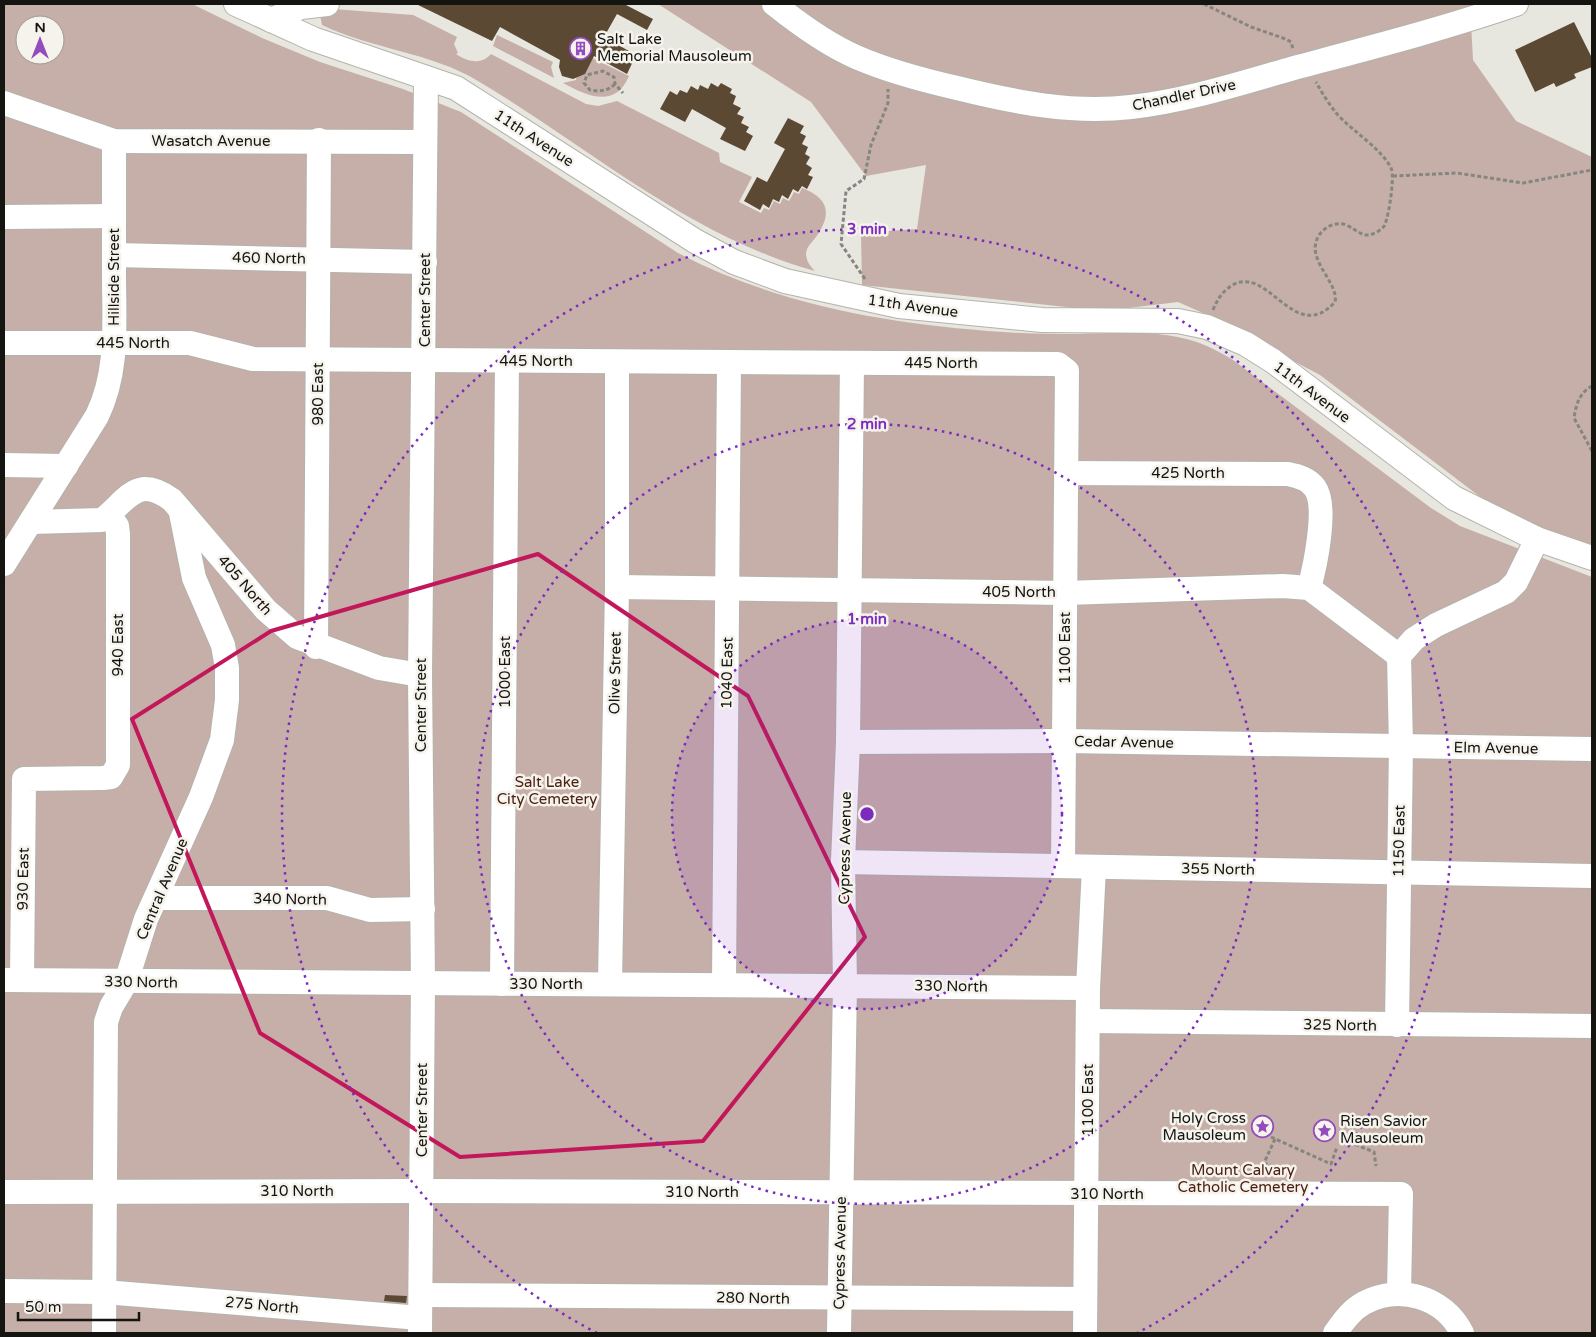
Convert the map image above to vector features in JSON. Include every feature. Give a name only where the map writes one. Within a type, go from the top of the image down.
[{"type":"street","name":"11th Avenue","points":[[236,4],[313,39],[456,88],[694,241],[734,262],[785,281],[878,302],[943,312],[1042,320],[1178,321],[1208,327],[1246,344],[1273,361],[1454,498],[1537,539],[1592,558]]},
{"type":"street","points":[[271,20],[301,7],[327,4]]},
{"type":"street","name":"Chandler Drive","points":[[774,4],[820,38],[854,56],[886,69],[1008,101],[1071,108],[1130,107],[1195,95],[1440,29],[1516,4]]},
{"type":"street","name":"Center Street","points":[[420,1326],[423,909],[420,675],[426,78]]},
{"type":"street","name":"Wasatch Avenue","points":[[4,103],[114,141],[318,140],[426,142]]},
{"type":"street","name":"980 East","points":[[316,647],[318,621],[318,140]]},
{"type":"street","name":"Hillside Street","points":[[4,564],[66,466],[106,397],[113,362],[114,343],[114,141]]},
{"type":"street","points":[[4,217],[114,216]]},
{"type":"street","name":"460 North","points":[[114,255],[425,262]]},
{"type":"street","name":"445 North","points":[[4,342],[190,343],[253,359],[1058,364],[1067,371]]},
{"type":"street","name":"1000 East","points":[[502,984],[507,361]]},
{"type":"street","name":"Olive Street","points":[[610,984],[617,587],[617,362]]},
{"type":"street","name":"1040 East","points":[[724,984],[729,362]]},
{"type":"street","name":"Cypress Avenue","points":[[839,1333],[845,985],[843,862],[848,742],[848,591],[852,363]]},
{"type":"street","name":"1100 East","points":[[1064,865],[1067,371]]},
{"type":"street","points":[[4,465],[66,466]]},
{"type":"street","name":"425 North","points":[[1066,473],[1288,474],[1300,476],[1315,488],[1320,501],[1315,562],[1309,588]]},
{"type":"street","name":"405 North","points":[[109,515],[127,496],[148,488],[163,493],[172,500],[181,513],[282,626],[296,638],[316,647],[379,668],[420,675]]},
{"type":"street","name":"Central Avenue","points":[[104,1333],[106,1022],[111,1007],[126,982],[146,919],[201,797],[222,740],[227,700],[227,668],[223,645],[194,578],[181,513]]},
{"type":"street","points":[[31,522],[90,522],[102,520],[109,515]]},
{"type":"street","name":"940 East","points":[[24,779],[111,777],[118,765],[118,534],[117,526],[109,515]]},
{"type":"street","points":[[1309,588],[1399,656],[1414,639],[1436,625],[1506,592],[1516,582],[1537,539]]},
{"type":"street","name":"405 North","points":[[617,587],[1065,593],[1283,586],[1309,588]]},
{"type":"street","name":"1150 East","points":[[1397,1026],[1401,746],[1399,656]]},
{"type":"street","name":"Cedar Avenue","points":[[848,742],[1064,740],[1401,746]]},
{"type":"street","name":"Elm Avenue","points":[[1401,746],[1592,749]]},
{"type":"street","name":"930 East","points":[[13,980],[24,779]]},
{"type":"street","name":"355 North","points":[[843,862],[1592,876]]},
{"type":"street","name":"1100 East","points":[[1085,1333],[1088,1194],[1088,988],[1094,867]]},
{"type":"street","name":"340 North","points":[[157,898],[327,898],[370,910],[423,909]]},
{"type":"street","name":"330 North","points":[[13,980],[1088,988]]},
{"type":"street","name":"325 North","points":[[1088,1021],[1397,1026],[1592,1026]]},
{"type":"street","name":"310 North","points":[[4,1192],[421,1190],[1401,1194],[1399,1292]]},
{"type":"street","points":[[4,1291],[104,1292]]},
{"type":"street","name":"275 North","points":[[104,1292],[420,1326]]},
{"type":"street","points":[[1335,1333],[1346,1317],[1364,1303],[1399,1292],[1422,1298],[1441,1307],[1455,1319],[1462,1333]]},
{"type":"street","name":"280 North","points":[[420,1295],[1086,1299]]},
{"type":"path","points":[[1204,4],[1251,27],[1283,38],[1290,42],[1294,49]]},
{"type":"path","points":[[878,302],[841,244],[846,191],[864,179],[871,145],[888,103],[886,69]]},
{"type":"path","points":[[615,84],[610,88],[599,91],[590,90],[584,83],[587,75],[603,71],[614,77],[615,84],[623,93]]},
{"type":"path","points":[[1208,327],[1216,302],[1221,295],[1231,286],[1241,282],[1249,282],[1265,289],[1298,314],[1307,316],[1327,309],[1334,302],[1335,295],[1320,265],[1316,241],[1322,231],[1336,224],[1346,225],[1364,235],[1375,233],[1383,228],[1393,176],[1387,162],[1337,114],[1314,80]]},
{"type":"path","points":[[1393,176],[1456,173],[1523,183],[1592,170]]},
{"type":"path","points":[[1592,386],[1585,390],[1577,403],[1574,418],[1592,451]]},
{"type":"path","points":[[1271,1137],[1331,1164],[1337,1148]]},
{"type":"path","points":[[1275,1139],[1264,1164],[1299,1177],[1301,1194]]},
{"type":"path","points":[[1349,1142],[1374,1152],[1376,1166]]},
{"type":"highlighted area","points":[[538,554],[748,696],[865,937],[703,1141],[460,1157],[260,1033],[132,719],[271,631]]},
{"type":"green space","name":"Salt Lake City Cemetery","points":[[4,4],[192,4],[262,38],[320,62],[403,89],[461,112],[678,253],[756,287],[796,299],[836,309],[919,324],[1022,333],[1160,334],[1207,346],[1233,360],[1431,508],[1460,526],[1592,577],[1592,1333],[4,1333]]},
{"type":"green space","points":[[658,4],[1470,4],[1473,60],[1516,121],[1592,157],[1592,546],[1504,515],[1320,375],[1203,313],[1178,302],[1103,311],[862,285],[861,233],[917,229],[926,165],[866,176],[811,102]]},
{"type":"green space","points":[[333,9],[413,15],[457,37],[454,44],[458,53],[456,54],[464,59],[478,61],[487,58],[491,54],[586,104],[598,106],[617,101],[719,153],[720,162],[752,177],[739,202],[761,213],[764,208],[769,210],[774,201],[780,204],[783,198],[789,201],[794,192],[799,194],[802,188],[810,192],[822,200],[826,212],[823,226],[806,251],[806,257],[810,266],[815,271],[769,255],[724,236],[682,213],[640,188],[519,107],[460,71],[440,63],[360,40],[322,25],[320,15]]},
{"type":"green space","points":[[497,35],[553,62],[551,67],[554,78],[493,46]]},
{"type":"green space","points":[[590,57],[629,76],[616,93],[600,97],[581,92],[563,83],[576,80],[577,74]]},
{"type":"building","name":"Salt Lake Memorial Mausoleum","points":[[416,4],[624,4],[653,19],[647,30],[617,14],[604,37],[636,55],[627,74],[594,56],[585,74],[573,79],[562,76],[559,67],[560,60],[500,27],[492,41]]},
{"type":"building","points":[[1574,22],[1592,58],[1592,67],[1574,74],[1576,78],[1556,87],[1554,83],[1535,92],[1515,50]]},
{"type":"building","points":[[711,83],[718,87],[721,83],[732,89],[730,93],[736,96],[733,104],[741,108],[737,114],[744,117],[741,123],[749,127],[746,132],[753,136],[745,151],[720,139],[726,128],[692,109],[685,122],[660,109],[670,91],[677,95],[680,90],[687,93],[691,86],[698,90],[700,85],[708,89]]},
{"type":"building","points":[[788,118],[804,126],[800,133],[806,136],[802,144],[808,147],[805,154],[810,157],[806,164],[812,168],[808,175],[813,177],[807,189],[802,186],[798,192],[793,189],[788,199],[782,195],[779,202],[773,199],[769,208],[763,204],[760,210],[744,201],[757,177],[767,182],[785,149],[774,143]]},
{"type":"building","points":[[385,1295],[407,1296],[406,1303],[384,1301]]},
{"type":"place","name":"Salt Lake Memorial Mausoleum","points":[[581,48]]},
{"type":"place","name":"Holy Cross Mausoleum","points":[[1262,1127]]},
{"type":"place","name":"Risen Savior Mausoleum","points":[[1324,1130]]},
{"type":"park label","name":"Mount Calvary Catholic Cemetery","points":[[1243,1178]]}]
